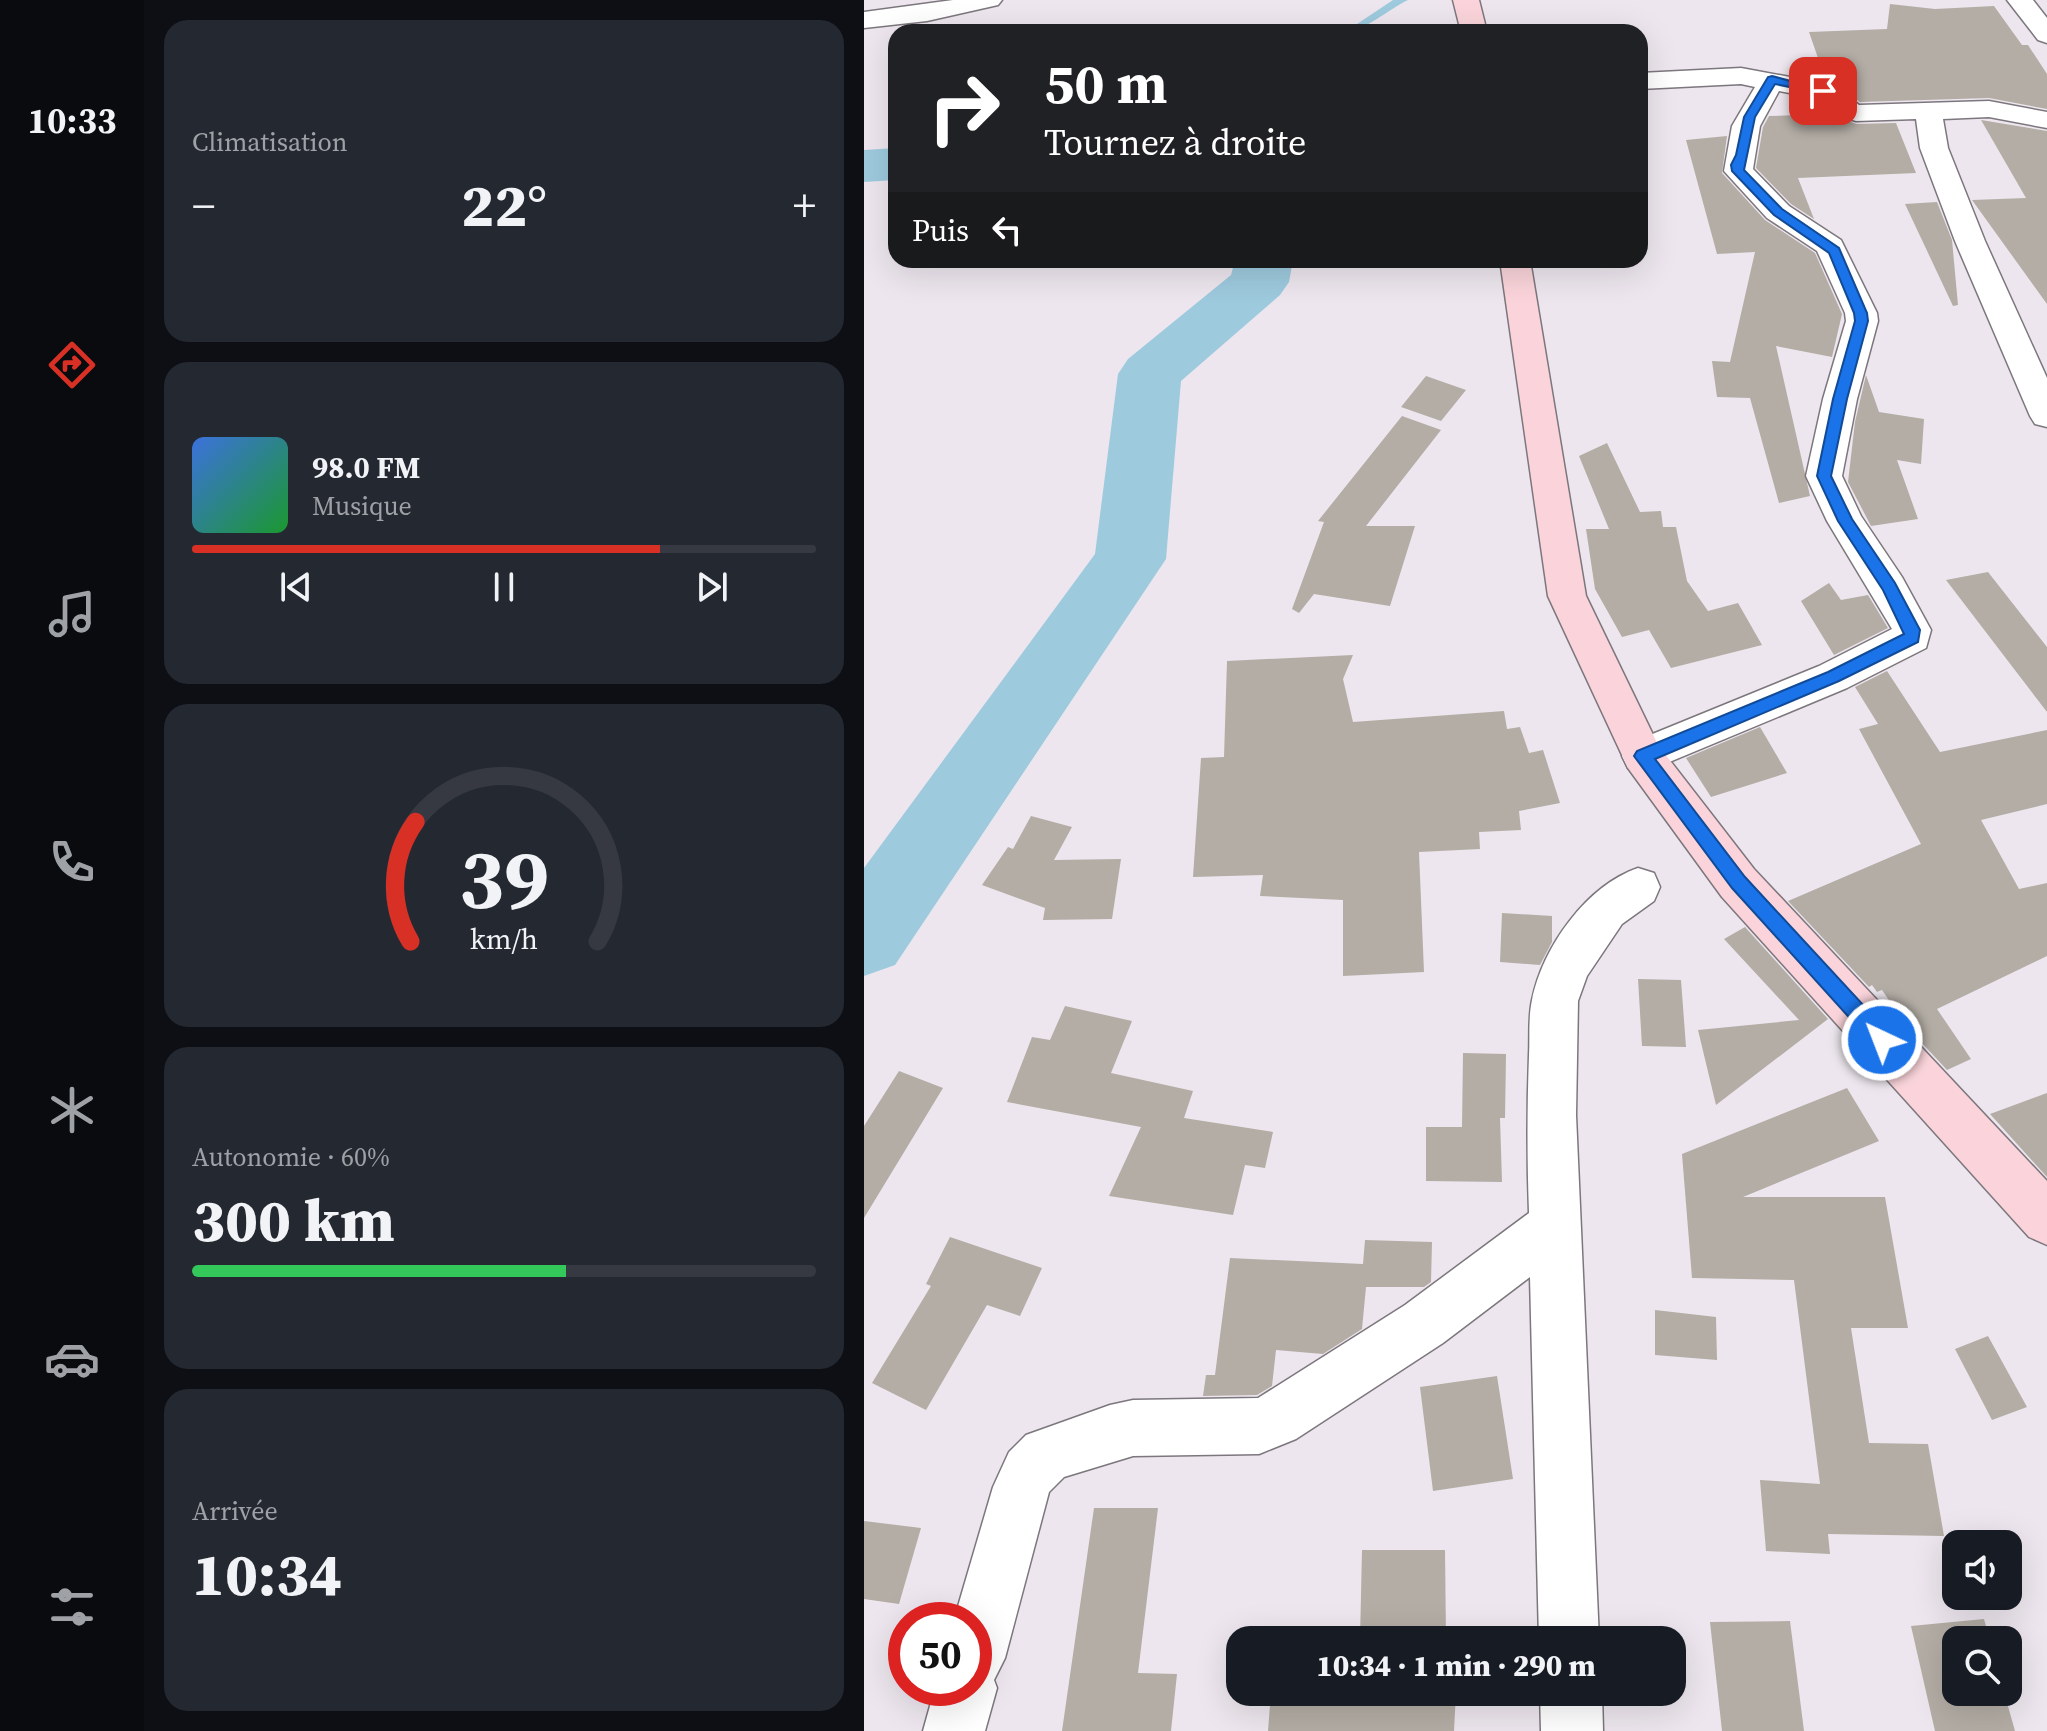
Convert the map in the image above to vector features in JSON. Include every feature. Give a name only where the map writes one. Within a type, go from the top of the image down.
[{"type":"main road","points":[[1516,268],[1567,596],[1643,756],[1738,883],[2047,1219]]},
{"type":"street","points":[[864,20],[927,13],[989,0]]},
{"type":"street","points":[[2020,0],[2047,35]]},
{"type":"street","points":[[1648,81],[1741,76],[1829,93],[1849,112],[1997,109],[2047,120]]},
{"type":"street","points":[[1643,756],[1833,677],[1912,637],[1912,630],[1889,587],[1845,521],[1824,476],[1840,399],[1862,321],[1861,313],[1834,251],[1778,212],[1738,171],[1746,126],[1772,80]]},
{"type":"street","points":[[1928,111],[1928,128],[1934,148],[1970,241],[2047,416]]},
{"type":"street","points":[[1569,1626],[1551,1115],[1555,1001],[1567,966],[1606,910],[1638,887]]},
{"type":"street","points":[[990,1602],[1022,1487],[1029,1472],[1046,1455],[1133,1428],[1259,1426],[1276,1419],[1424,1324],[1555,1226]]},
{"type":"street","points":[[954,1731],[961,1706]]},
{"type":"street","points":[[1571,1706],[1572,1731]]},
{"type":"building","points":[[1890,4],[1935,9],[1994,6],[2022,45],[2028,45],[2047,74],[2047,109],[1989,98],[1860,102],[1835,83],[1826,81],[1809,32],[1887,29]]},
{"type":"building","points":[[1831,114],[1856,124],[1896,123],[1916,173],[1798,178],[1814,219],[1791,204],[1756,168],[1763,127],[1769,116]]},
{"type":"building","points":[[1981,120],[2047,131],[2047,304],[1972,200],[2026,198]]},
{"type":"building","points":[[1727,136],[1722,173],[1765,220],[1815,253],[1842,314],[1832,357],[1776,346],[1810,496],[1779,503],[1750,398],[1717,397],[1712,361],[1730,362],[1755,252],[1717,254],[1686,140]]},
{"type":"building","points":[[1937,202],[1952,240],[1958,305],[1953,306],[1905,204]]},
{"type":"building","points":[[1866,375],[1879,412],[1924,419],[1921,464],[1897,460],[1918,519],[1871,526],[1848,482],[1855,422]]},
{"type":"building","points":[[1426,376],[1466,390],[1441,421],[1401,407]]},
{"type":"building","points":[[1402,416],[1441,430],[1366,526],[1415,526],[1390,606],[1314,594],[1299,613],[1292,609],[1324,522],[1318,521]]},
{"type":"building","points":[[1607,443],[1640,512],[1661,511],[1663,527],[1676,527],[1687,581],[1708,611],[1738,603],[1762,645],[1671,668],[1649,630],[1622,637],[1595,589],[1586,529],[1609,529],[1579,456]]},
{"type":"building","points":[[1988,572],[2047,647],[2047,712],[1946,580]]},
{"type":"building","points":[[1829,583],[1841,600],[1868,595],[1888,628],[1834,655],[1801,601]]},
{"type":"building","points":[[1353,655],[1343,679],[1353,722],[1504,711],[1507,729],[1520,727],[1529,753],[1543,750],[1560,803],[1519,811],[1521,830],[1479,832],[1480,849],[1419,852],[1424,972],[1343,976],[1343,900],[1260,896],[1263,875],[1193,877],[1201,758],[1224,757],[1227,661]]},
{"type":"building","points":[[1887,671],[1940,752],[2047,730],[2047,804],[1981,820],[2019,889],[2047,883],[2047,956],[1937,1009],[1971,1059],[1947,1070],[1908,1028],[1882,990],[1877,992],[1872,985],[1869,987],[1788,901],[1921,844],[1859,729],[1878,724],[1855,687]]},
{"type":"building","points":[[1760,727],[1787,773],[1711,797],[1686,758]]},
{"type":"building","points":[[1031,816],[1072,827],[1054,860],[1121,859],[1112,919],[1043,920],[1045,908],[982,885],[1008,847],[1013,849]]},
{"type":"building","points":[[1502,913],[1552,916],[1552,942],[1540,965],[1500,962]]},
{"type":"building","points":[[1745,927],[1828,1019],[1716,1105],[1698,1030],[1799,1020],[1724,939]]},
{"type":"building","points":[[1638,979],[1681,980],[1686,1047],[1642,1046]]},
{"type":"building","points":[[1065,1006],[1132,1021],[1111,1073],[1193,1091],[1184,1118],[1273,1132],[1265,1168],[1245,1165],[1233,1215],[1109,1196],[1141,1127],[1007,1102],[1032,1037],[1050,1040]]},
{"type":"building","points":[[1463,1053],[1506,1054],[1505,1118],[1500,1118],[1502,1182],[1426,1181],[1426,1127],[1462,1127]]},
{"type":"building","points":[[899,1071],[943,1088],[864,1218],[864,1126]]},
{"type":"building","points":[[1847,1088],[1879,1141],[1743,1197],[1885,1197],[1908,1328],[1851,1328],[1869,1443],[1928,1444],[1942,1536],[1828,1534],[1830,1554],[1766,1551],[1760,1480],[1820,1484],[1794,1280],[1692,1278],[1682,1154]]},
{"type":"building","points":[[2047,1093],[2047,1177],[1990,1114]]},
{"type":"building","points":[[950,1237],[1042,1268],[1020,1316],[987,1305],[926,1410],[872,1383],[931,1286],[926,1284]]},
{"type":"building","points":[[1365,1240],[1432,1242],[1431,1282],[1424,1287],[1366,1287],[1362,1329],[1323,1354],[1276,1350],[1272,1386],[1257,1395],[1203,1396],[1206,1375],[1215,1375],[1230,1258],[1363,1264]]},
{"type":"building","points":[[1655,1310],[1716,1317],[1717,1360],[1655,1355]]},
{"type":"building","points":[[1988,1336],[2027,1407],[1992,1420],[1955,1349]]},
{"type":"building","points":[[1497,1376],[1513,1479],[1433,1491],[1420,1387]]},
{"type":"building","points":[[1094,1508],[1158,1508],[1138,1673],[1177,1674],[1171,1731],[1062,1731]]},
{"type":"building","points":[[864,1521],[921,1528],[900,1602],[864,1599]]},
{"type":"building","points":[[1362,1550],[1445,1550],[1446,1626],[1360,1626]]},
{"type":"building","points":[[1984,1619],[1986,1626],[1942,1626],[1942,1706],[2008,1706],[2015,1731],[1935,1731],[1911,1626]]},
{"type":"building","points":[[1790,1621],[1804,1731],[1722,1731],[1710,1622]]},
{"type":"building","points":[[1270,1706],[1455,1706],[1454,1731],[1268,1731]]},
{"type":"waterway","points":[[1361,24],[1397,1],[1404,0]]},
{"type":"waterway","points":[[864,166],[888,164]]},
{"type":"waterway","points":[[864,937],[1130,559],[1150,374],[1259,282],[1262,268]]},
{"type":"route","points":[[1823,91],[1772,80],[1749,117],[1744,148],[1737,165],[1738,171],[1778,212],[1830,246],[1861,313],[1862,321],[1840,399],[1824,476],[1845,521],[1889,587],[1912,630],[1912,637],[1833,677],[1643,756],[1738,883],[1882,1040]]}]
